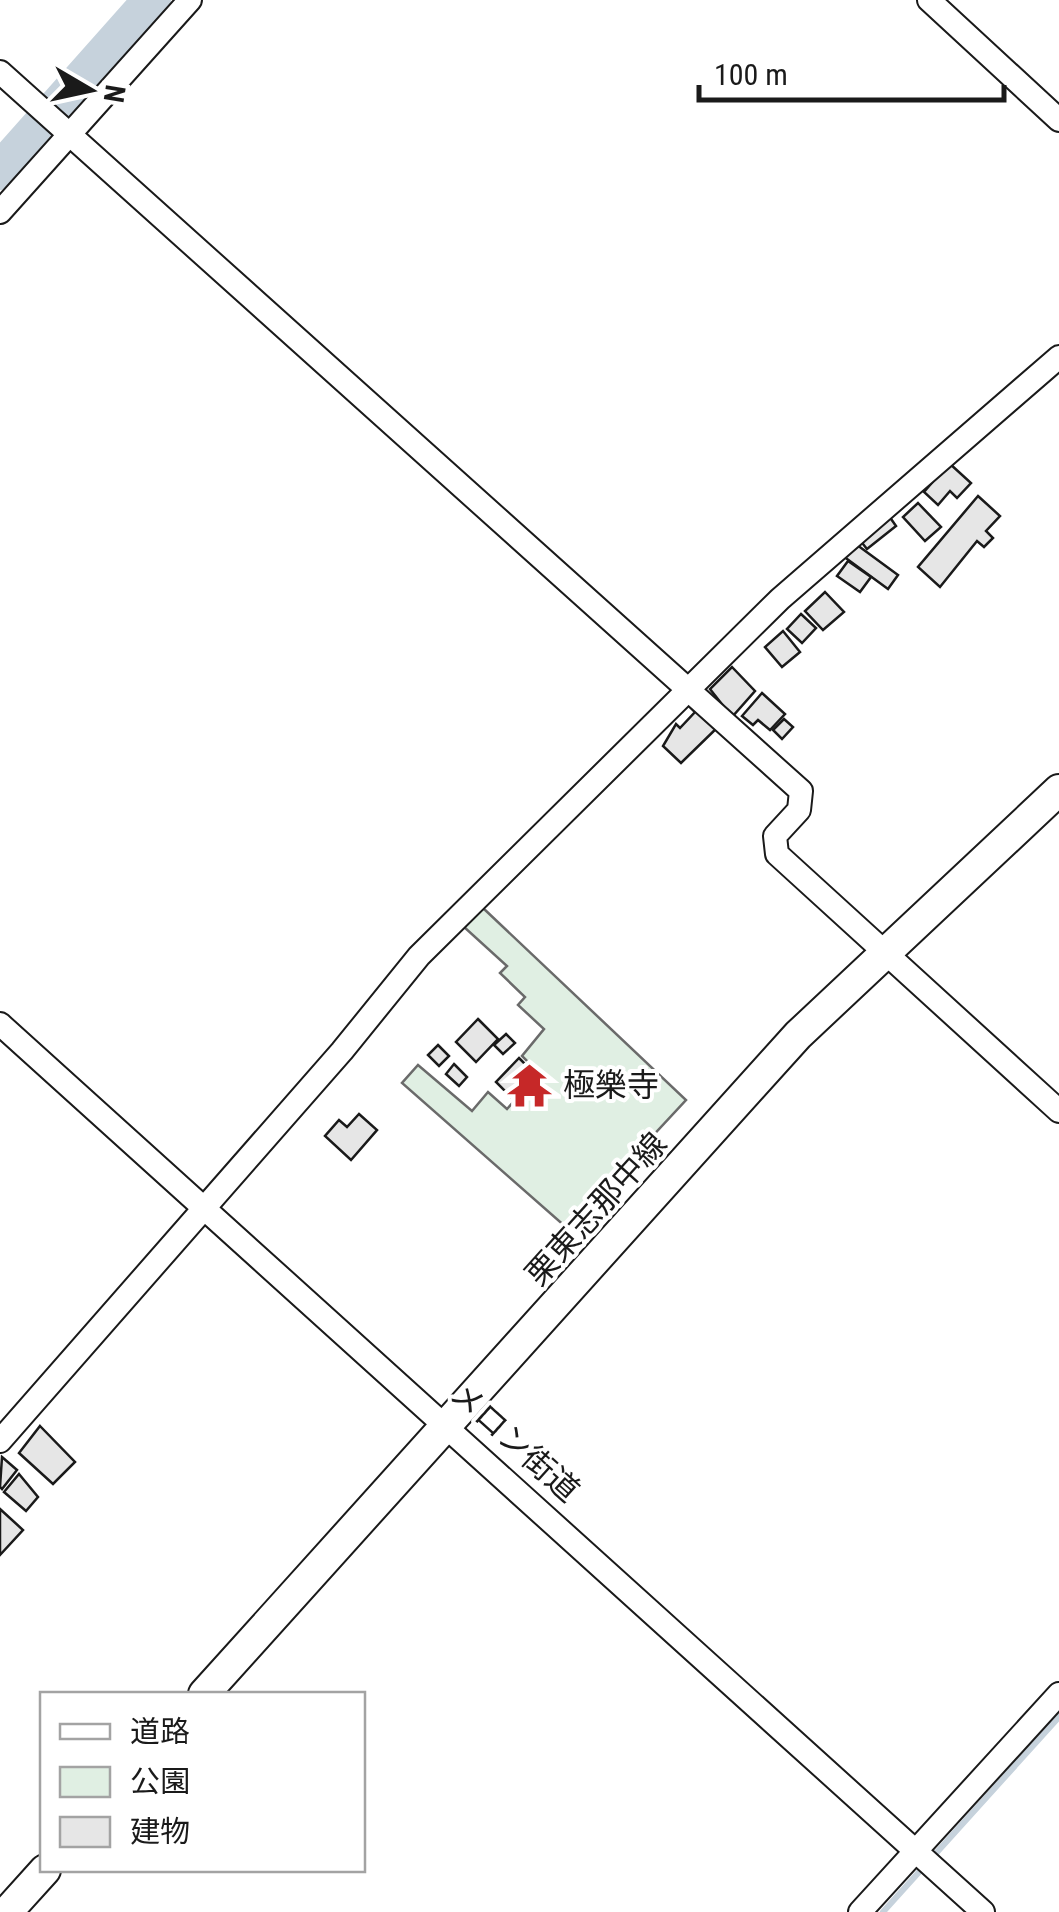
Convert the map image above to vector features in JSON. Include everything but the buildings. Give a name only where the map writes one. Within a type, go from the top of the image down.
[{"type":"main road","name":"栗東志那中線","points":[[206,1692],[798,1035],[883,951],[1059,790]]},
{"type":"main road","points":[[10,1906],[43,1872]]},
{"type":"street","points":[[0,212],[190,0]]},
{"type":"street","points":[[929,0],[1059,120]]},
{"type":"street","points":[[0,72],[801,791],[799,810],[775,836],[777,854],[1059,1111]]},
{"type":"street","points":[[0,1441],[419,956],[687,688],[875,514],[1059,358]]},
{"type":"street","name":"メロン街道","points":[[0,1024],[449,1425],[983,1912]]},
{"type":"street","points":[[860,1912],[925,1860],[1059,1694]]},
{"type":"green space","points":[[483,908],[686,1100],[567,1228],[402,1083],[418,1065],[472,1111],[488,1092],[507,1109],[539,1073],[522,1056],[544,1029],[518,1005],[525,997],[500,973],[507,966],[464,927]]},
{"type":"waterway","points":[[0,171],[152,0]]},
{"type":"waterway","points":[[883,1912],[1059,1717]]},
{"type":"place","name":"極樂寺","points":[[530,1085]]}]
